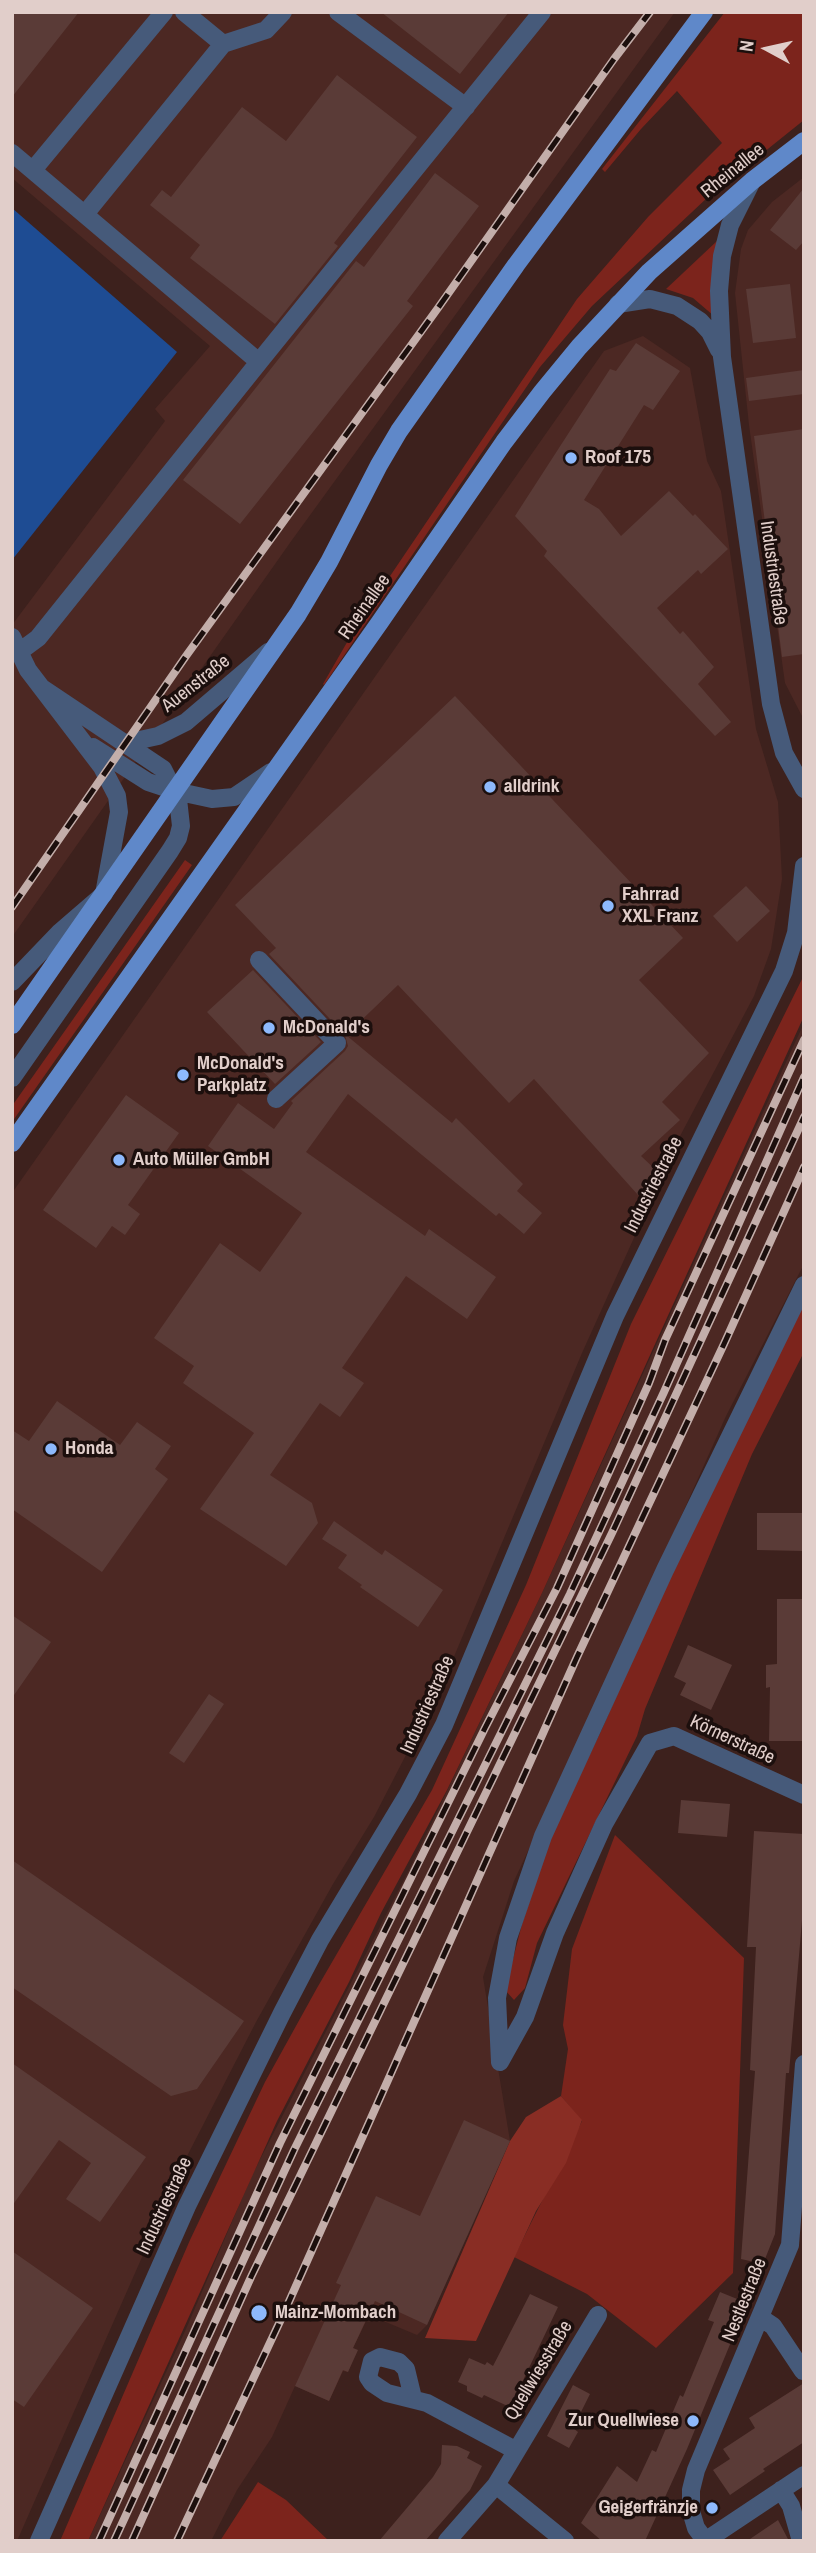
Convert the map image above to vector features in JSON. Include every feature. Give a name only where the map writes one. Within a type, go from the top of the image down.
[{"type":"main road","points":[[12,1025],[281,640],[314,588],[399,431],[516,265],[704,12]]},
{"type":"main road","name":"Rheinallee","points":[[12,1143],[504,442],[579,347],[649,272],[752,181],[804,141]]},
{"type":"street","points":[[33,170],[164,12]]},
{"type":"street","points":[[184,12],[223,44]]},
{"type":"street","points":[[85,214],[223,44],[266,30],[283,12]]},
{"type":"street","points":[[338,12],[466,107]]},
{"type":"street","points":[[12,982],[60,932],[104,894],[118,823],[115,790],[106,772],[42,688],[15,644],[38,638],[542,12]]},
{"type":"street","points":[[12,153],[259,362]]},
{"type":"street","name":"Industriestraße","points":[[752,181],[730,225],[722,256],[719,292],[722,357],[771,704],[784,753],[804,789]]},
{"type":"street","name":"Industriestraße","points":[[618,304],[650,299],[689,312],[710,332],[722,357]]},
{"type":"street","name":"Auenstraße","points":[[126,743],[158,736],[186,722],[281,640]]},
{"type":"street","points":[[12,1078],[178,838],[181,817],[175,791],[163,769],[42,688]]},
{"type":"street","points":[[81,739],[148,782],[212,799],[234,797],[246,791],[278,766]]},
{"type":"street","name":"Industriestraße","points":[[38,2541],[187,2207],[282,2013],[320,1940],[408,1794],[444,1725],[615,1315],[784,971],[796,933],[804,866]]},
{"type":"street","points":[[259,960],[337,1043],[276,1099]]},
{"type":"street","name":"Körnerstraße","points":[[804,1285],[665,1570],[543,1836],[508,1938],[497,1998],[500,2062],[525,2017],[555,1933],[604,1824],[650,1743],[674,1736],[804,1795]]},
{"type":"street","name":"Nestlestraße","points":[[705,2541],[696,2528],[691,2511],[691,2490],[696,2470],[790,2245],[804,2064]]},
{"type":"street","name":"Quellwiesstraße","points":[[447,2541],[496,2485],[598,2315]]},
{"type":"street","points":[[761,2318],[773,2326],[803,2371]]},
{"type":"street","name":"Quellwiesstraße","points":[[420,2401],[515,2450]]},
{"type":"street","points":[[705,2541],[804,2475]]},
{"type":"street","points":[[496,2485],[565,2541]]},
{"type":"street","points":[[781,2490],[791,2506],[801,2541]]},
{"type":"shaded area","points":[[12,12],[675,12],[292,540],[12,937],[12,625],[165,421],[155,409],[210,346],[12,178]]},
{"type":"shaded area","points":[[725,12],[804,12],[804,120],[708,197],[592,306],[540,367],[324,685],[357,625],[577,299],[648,217],[722,143],[677,91],[605,172],[602,169]]},
{"type":"shaded area","points":[[804,177],[804,720],[785,683],[749,425],[735,293],[741,249],[748,230],[772,202]]},
{"type":"shaded area","points":[[717,241],[714,316],[693,298],[666,289]]},
{"type":"shaded area","points":[[643,336],[690,368],[707,461],[721,491],[756,729],[778,802],[782,879],[771,949],[754,996],[679,1138],[582,1353],[442,1685],[374,1817],[333,1884],[256,2022],[183,2164],[17,2541],[12,2541],[12,1193],[604,351]]},
{"type":"shaded area","points":[[185,860],[192,865],[12,1122],[12,1106]]},
{"type":"shaded area","points":[[804,975],[804,1016],[542,1593],[447,1790],[381,1913],[349,1982],[277,2121],[88,2541],[60,2541],[190,2240],[265,2082],[432,1790],[526,1585],[631,1324]]},
{"type":"shaded area","points":[[804,1023],[804,1264],[726,1416],[514,1881],[483,1977],[510,2141],[427,2325],[417,2335],[369,2315],[353,2348],[348,2372],[343,2371],[329,2401],[295,2386],[272,2437],[237,2490],[211,2541],[88,2541],[186,2329],[252,2175],[409,1870],[542,1593]]},
{"type":"shaded area","points":[[804,1288],[804,1352],[752,1454],[645,1709],[637,1736],[537,1943],[525,1988],[514,2000],[505,1990],[522,1924],[552,1833],[602,1729],[748,1394]]},
{"type":"shaded area","points":[[615,1835],[744,1958],[733,2273],[656,2348],[587,2294],[514,2257],[582,2121],[561,2096],[568,2049],[563,2025],[572,1949]]},
{"type":"shaded area","points":[[561,2096],[582,2120],[566,2163],[536,2211],[476,2341],[425,2338],[510,2141],[526,2117]]},
{"type":"shaded area","points":[[258,2482],[286,2500],[329,2541],[220,2541]]},
{"type":"water","points":[[12,208],[177,352],[12,560]]},
{"type":"building","points":[[12,12],[79,12],[12,97]]},
{"type":"building","points":[[381,12],[509,12],[460,74]]},
{"type":"building","points":[[337,75],[417,137],[334,243],[338,246],[275,324],[190,258],[200,245],[150,205],[162,190],[171,197],[242,107],[286,141]]},
{"type":"building","points":[[435,173],[479,206],[407,301],[413,306],[240,524],[183,480],[356,261],[364,267]]},
{"type":"building","points":[[804,188],[804,241],[796,250],[770,230]]},
{"type":"building","points":[[790,284],[796,338],[753,343],[746,289]]},
{"type":"building","points":[[636,343],[680,371],[653,410],[644,405],[584,500],[599,509],[621,536],[669,491],[728,549],[701,574],[698,570],[657,608],[680,634],[683,631],[714,667],[698,684],[731,722],[715,736],[544,556],[547,551],[515,516],[610,369],[616,371]]},
{"type":"building","points":[[804,370],[804,394],[749,401],[746,378]]},
{"type":"building","points":[[804,429],[804,654],[782,657],[754,436]]},
{"type":"building","points":[[455,696],[683,938],[639,980],[709,1053],[662,1102],[680,1120],[641,1156],[658,1172],[638,1195],[534,1079],[509,1103],[398,985],[346,1035],[452,1123],[456,1118],[523,1184],[517,1191],[542,1213],[524,1234],[499,1213],[496,1216],[348,1094],[306,1152],[425,1236],[429,1229],[496,1277],[467,1319],[406,1276],[342,1368],[364,1383],[340,1417],[320,1403],[270,1475],[312,1503],[318,1523],[286,1566],[200,1509],[254,1433],[183,1383],[194,1366],[154,1338],[220,1243],[260,1272],[302,1213],[208,1146],[238,1103],[274,1129],[293,1103],[291,1101],[348,1046],[345,1035],[269,954],[276,948],[235,905]]},
{"type":"building","points":[[746,886],[770,911],[737,942],[713,916]]},
{"type":"building","name":"McDonald's","points":[[253,970],[321,1042],[275,1084],[207,1012]]},
{"type":"building","name":"Auto Müller GmbH","points":[[126,1095],[179,1133],[128,1205],[140,1214],[125,1235],[112,1226],[96,1248],[43,1210]]},
{"type":"building","points":[[57,1401],[120,1445],[137,1422],[171,1446],[155,1469],[168,1479],[102,1572],[12,1509],[12,1430],[29,1441]]},
{"type":"building","points":[[757,1513],[804,1513],[804,1551],[757,1550]]},
{"type":"building","points":[[334,1521],[382,1555],[385,1550],[443,1590],[418,1627],[360,1587],[362,1585],[338,1568],[347,1555],[322,1539]]},
{"type":"building","points":[[777,1599],[804,1599],[804,1741],[769,1741],[770,1687],[766,1688],[766,1665],[777,1664]]},
{"type":"building","points":[[12,1615],[51,1642],[12,1698]]},
{"type":"building","points":[[688,1645],[732,1665],[711,1710],[680,1695],[686,1683],[674,1677]]},
{"type":"building","points":[[209,1694],[224,1704],[184,1763],[169,1753]]},
{"type":"building","points":[[681,1800],[730,1804],[727,1837],[678,1833]]},
{"type":"building","points":[[754,1831],[804,1834],[804,1897],[789,2073],[786,2073],[775,2234],[763,2264],[741,2259],[755,2071],[750,2070],[756,1947],[747,1947]]},
{"type":"building","points":[[12,1860],[244,2021],[197,2089],[171,2096],[12,1987]]},
{"type":"building","points":[[12,2063],[146,2157],[100,2222],[66,2199],[91,2163],[59,2140],[12,2206]]},
{"type":"building","points":[[464,2120],[510,2141],[427,2325],[375,2301],[353,2348],[358,2350],[348,2372],[343,2370],[329,2401],[295,2386],[341,2285],[336,2283],[376,2196],[420,2216]]},
{"type":"building","points":[[12,2251],[93,2308],[24,2407],[12,2399]]},
{"type":"building","points":[[720,2292],[747,2303],[687,2449],[645,2541],[602,2541],[581,2523],[617,2466],[637,2482],[652,2450],[656,2452],[680,2395],[683,2397],[714,2322],[708,2320]]},
{"type":"building","points":[[530,2294],[558,2307],[518,2391],[524,2393],[516,2410],[484,2395],[482,2398],[467,2391],[467,2386],[458,2382],[469,2358],[493,2366]]},
{"type":"building","points":[[804,2383],[804,2442],[730,2495],[713,2470],[730,2459],[723,2449],[755,2428],[749,2418]]},
{"type":"building","points":[[573,2385],[590,2394],[573,2428],[578,2432],[569,2448],[547,2436]]},
{"type":"building","points":[[442,2445],[457,2446],[470,2452],[467,2458],[482,2466],[470,2490],[425,2541],[379,2541],[433,2477],[441,2464]]},
{"type":"building","points":[[778,2520],[789,2541],[747,2541]]},
{"type":"railway","points":[[12,907],[186,656],[650,12]]},
{"type":"railway","points":[[99,2541],[280,2143],[557,1588],[649,1383],[665,1340],[804,1040]]},
{"type":"railway","points":[[114,2541],[294,2150],[570,1594],[664,1392],[804,1077]]},
{"type":"railway","points":[[132,2541],[251,2277],[612,1533],[804,1117]]},
{"type":"railway","points":[[177,2541],[283,2315],[577,1657],[804,1167]]},
{"type":"place","name":"Roof 175","points":[[571,458]]},
{"type":"place","name":"alldrink","points":[[490,787]]},
{"type":"place","name":"Fahrrad XXL Franz","points":[[608,906]]},
{"type":"place","name":"McDonald's","points":[[269,1028]]},
{"type":"place","name":"McDonald's Parkplatz","points":[[183,1075]]},
{"type":"place","name":"Auto Müller GmbH","points":[[119,1160]]},
{"type":"place","name":"Honda","points":[[51,1449]]},
{"type":"place","name":"Mainz-Mombach","points":[[259,2313]]},
{"type":"place","name":"Zur Quellwiese","points":[[693,2421]]},
{"type":"place","name":"Geigerfränzje","points":[[712,2508]]}]
